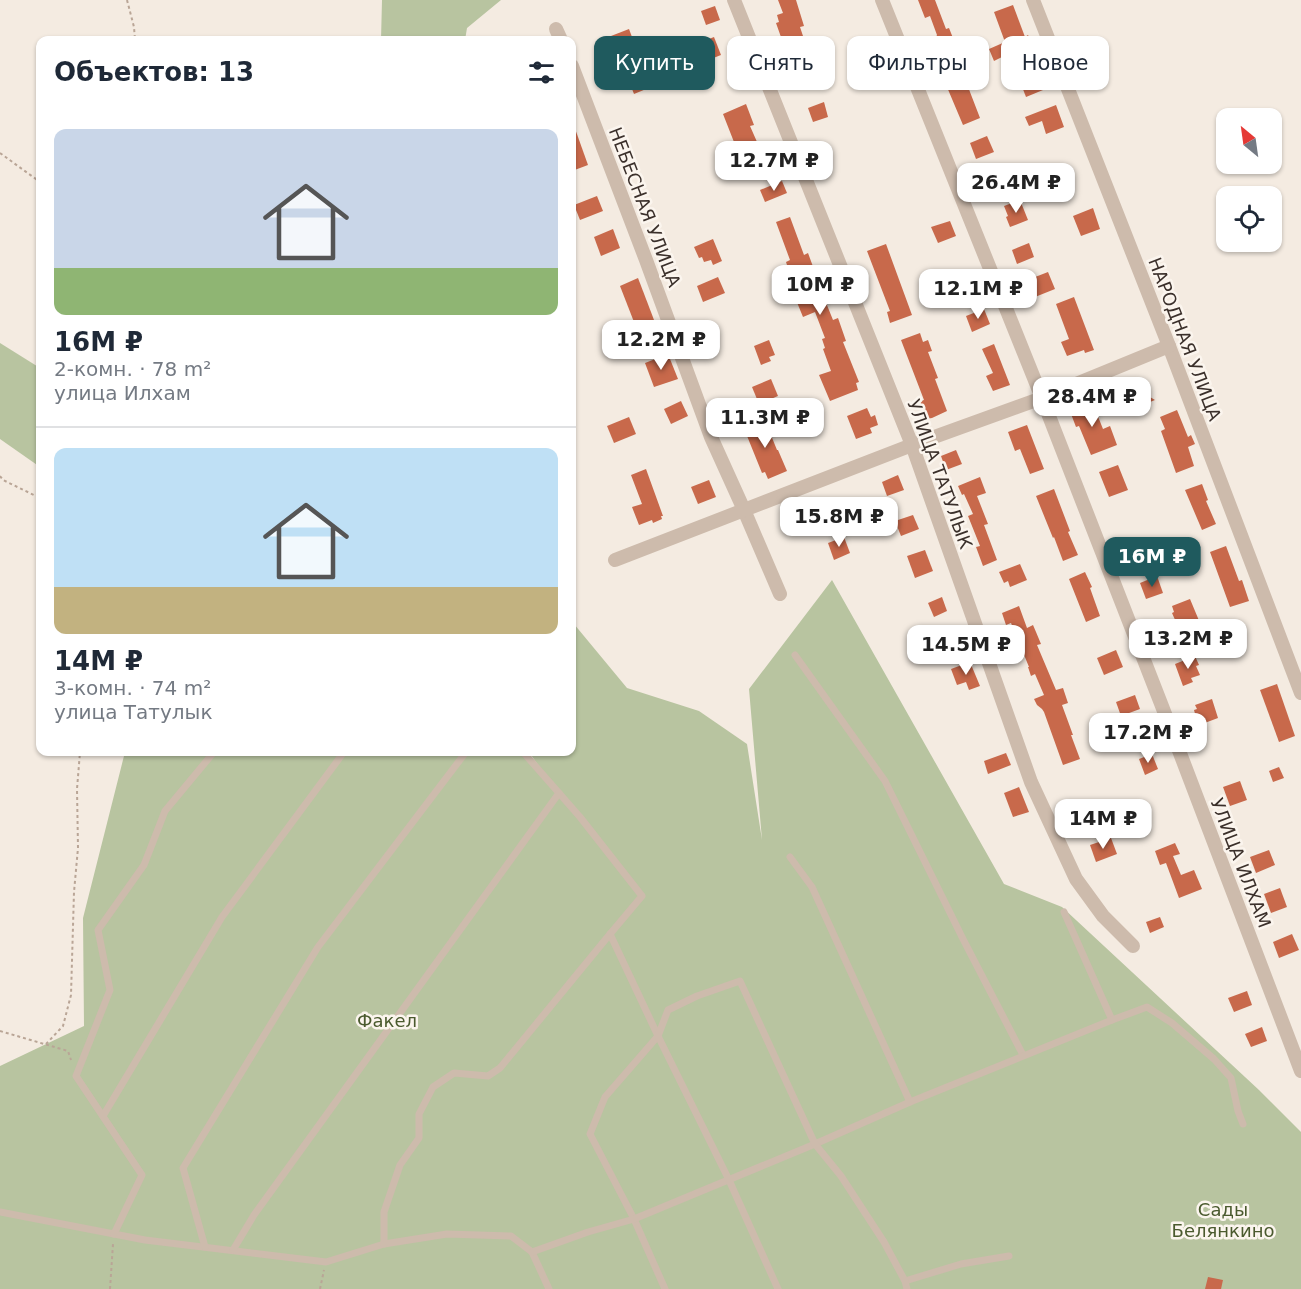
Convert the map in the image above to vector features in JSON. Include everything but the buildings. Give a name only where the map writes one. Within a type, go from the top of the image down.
[{"type":"street","name":"УЛИЦА ТАТУЛЫК","points":[[734,0],[912,445],[1031,782],[1076,879],[1103,916],[1133,946]]},
{"type":"street","name":"УЛИЦА ИЛХАМ","points":[[882,0],[1042,398],[1301,1071]]},
{"type":"street","name":"НАРОДНАЯ УЛИЦА","points":[[1033,0],[1169,346],[1301,693]]},
{"type":"street","name":"НЕБЕСНАЯ УЛИЦА","points":[[577,95],[646,260],[711,437],[780,594]]},
{"type":"street","points":[[615,560],[912,445],[1042,398],[1169,346]]},
{"type":"lane","points":[[795,655],[885,781],[1023,1055]]},
{"type":"lane","points":[[114,1234],[142,1175],[75,1076],[110,990],[98,930],[144,865],[165,811],[211,756]]},
{"type":"lane","points":[[103,1116],[222,917],[341,756]]},
{"type":"lane","points":[[205,1247],[183,1168],[318,947],[463,756]]},
{"type":"lane","points":[[384,1244],[384,1212],[400,1165],[419,1137],[420,1114],[433,1087],[454,1073],[488,1076],[500,1068],[642,896],[580,817],[527,756]]},
{"type":"lane","points":[[233,1250],[254,1215],[559,793]]},
{"type":"lane","points":[[790,857],[812,887],[910,1102]]},
{"type":"lane","points":[[1064,912],[1112,1020]]},
{"type":"lane","points":[[610,934],[729,1180],[778,1289]]},
{"type":"lane","points":[[665,1289],[634,1220],[590,1134],[605,1097],[658,1036],[668,1010],[697,996],[740,981],[815,1144],[841,1176],[878,1232],[905,1281],[907,1289]]},
{"type":"lane","points":[[532,1252],[588,1232],[634,1220],[1023,1055],[1147,1007],[1172,1023],[1214,1059],[1231,1078],[1243,1124]]},
{"type":"lane","points":[[0,1212],[145,1240],[326,1262],[384,1244],[447,1234],[511,1236],[532,1252],[549,1289]]},
{"type":"lane","points":[[905,1281],[961,1264],[1010,1256]]},
{"type":"path","points":[[127,0],[135,36]]},
{"type":"path","points":[[0,153],[36,179]]},
{"type":"path","points":[[0,477],[36,496]]},
{"type":"path","points":[[45,1044],[63,1026],[71,995],[80,756]]},
{"type":"path","points":[[0,1031],[68,1051],[75,1076]]},
{"type":"path","points":[[110,1289],[114,1234]]},
{"type":"path","points":[[320,1289],[326,1262]]},
{"type":"green space","points":[[382,0],[501,0],[467,28],[466,36],[381,36]]},
{"type":"green space","points":[[0,343],[36,366],[36,464],[0,439]]},
{"type":"green space","name":"Факел","points":[[832,580],[1004,884],[1062,907],[1301,1132],[1301,1289],[0,1289],[0,1066],[84,1026],[83,918],[124,756],[524,756],[554,788],[532,756],[576,756],[576,626],[627,688],[699,711],[747,744],[762,840],[749,689]]},
{"type":"park label","name":"Сады Белянкино","points":[[1223,1219]]}]
